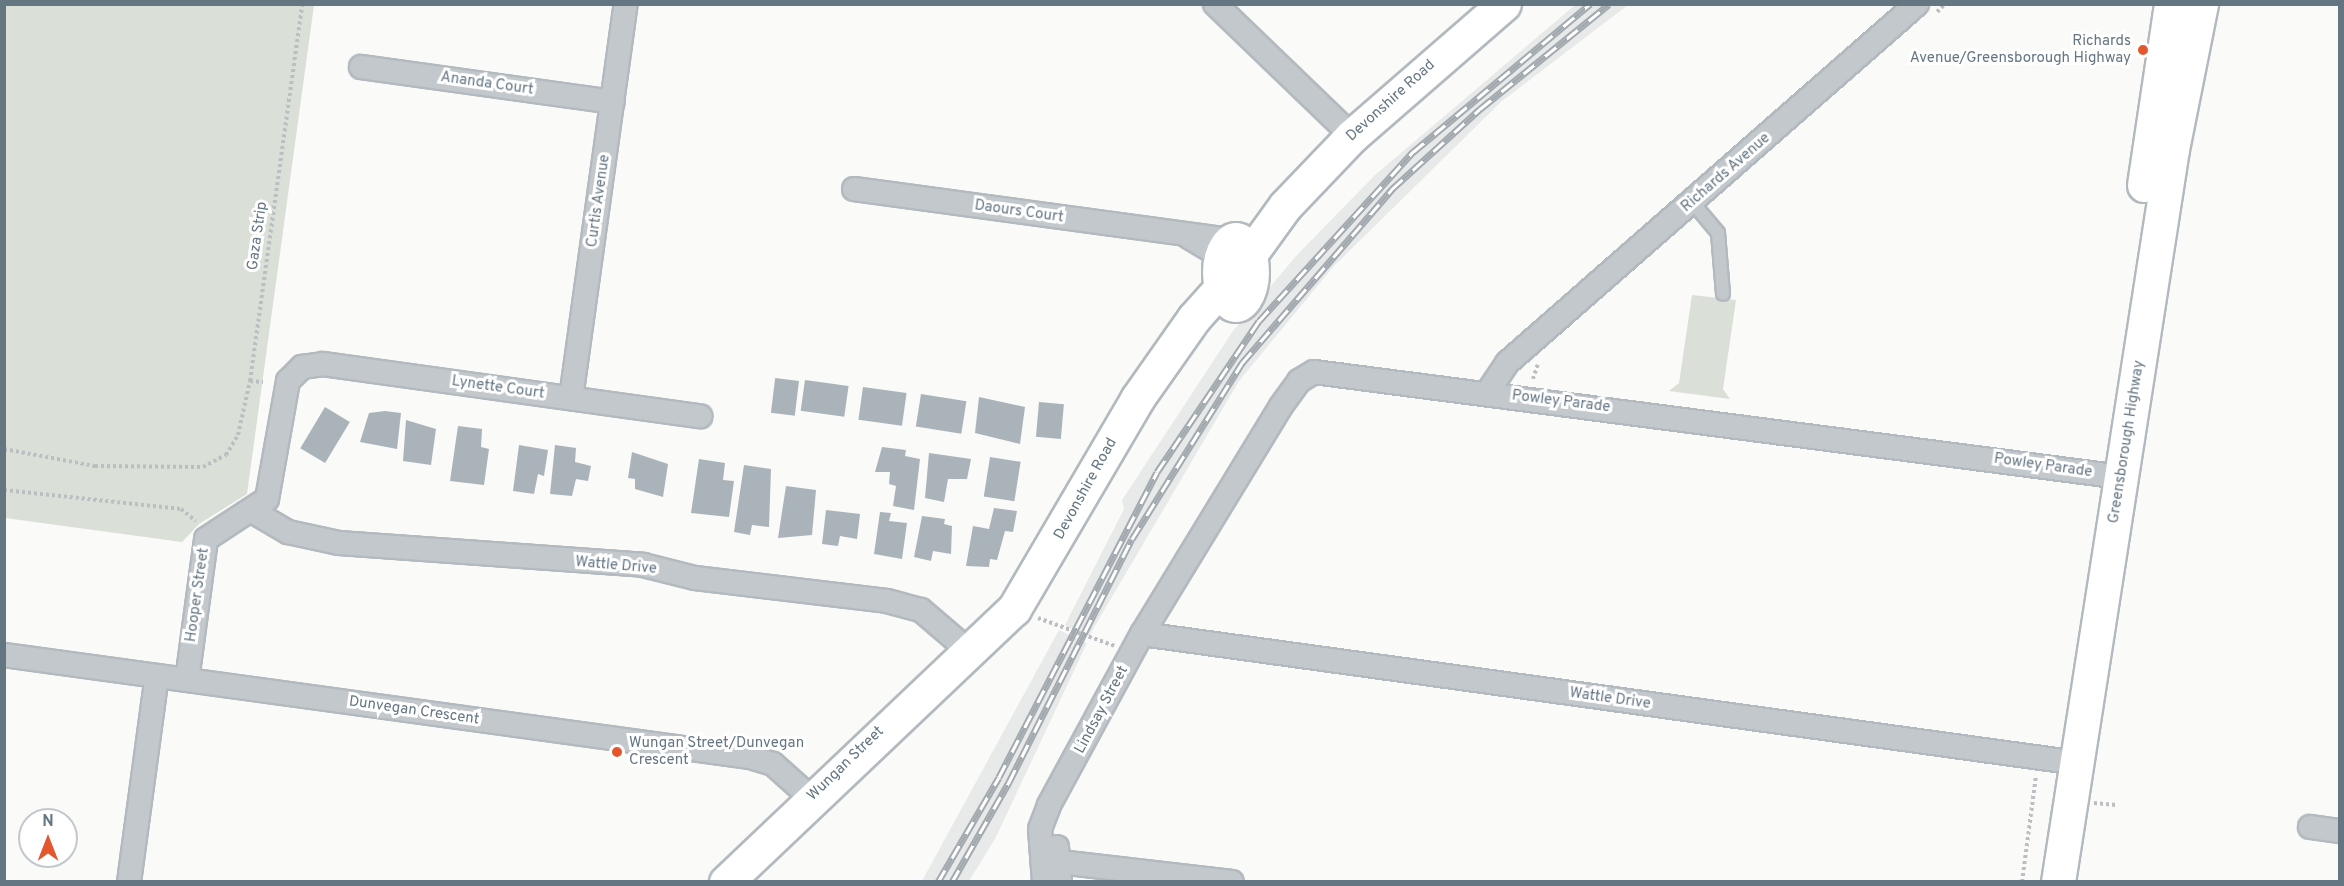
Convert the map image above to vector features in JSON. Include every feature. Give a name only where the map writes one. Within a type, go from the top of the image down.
[{"type":"main road","name":"Devonshire Road","points":[[969,651],[1014,609],[1041,571],[1137,399],[1194,318],[1232,253],[1285,206],[1357,131],[1504,4]]},
{"type":"main road","name":"Greensborough Highway","points":[[2111,476],[2170,4]]},
{"type":"main road","name":"Greensborough Highway","points":[[2046,882],[2058,766],[2201,4]]},
{"type":"main road","name":"Wungan Street","points":[[726,882],[811,798],[969,651]]},
{"type":"main road","name":"Greensborough Highway","points":[[2058,766],[2058,882]]},
{"type":"street","name":"Curtis Avenue","points":[[572,398],[626,4]]},
{"type":"street","points":[[1215,4],[1357,131]]},
{"type":"street","name":"Richards Avenue","points":[[1486,393],[1507,363],[1535,343],[1917,4]]},
{"type":"street","name":"Ananda Court","points":[[361,67],[613,102]]},
{"type":"street","name":"Daours Court","points":[[854,189],[1185,235],[1232,253]]},
{"type":"street","name":"Richards Avenue","points":[[1515,396],[1535,343]]},
{"type":"street","name":"Lynette Court","points":[[297,370],[323,364],[700,416]]},
{"type":"street","name":"Hooper Street","points":[[186,680],[210,533],[252,511],[271,490],[285,394],[297,370]]},
{"type":"street","name":"Powley Parade","points":[[1137,643],[1281,406],[1306,375],[1355,373],[1486,393],[2111,476]]},
{"type":"street","name":"Wattle Drive","points":[[252,511],[288,532],[339,543],[643,565],[695,578],[887,600],[921,610],[969,651]]},
{"type":"street","name":"Wattle Drive","points":[[1137,643],[2058,766]]},
{"type":"street","name":"Lindsay Street","points":[[1051,871],[1042,820],[1137,643]]},
{"type":"street","name":"Dunvegan Crescent","points":[[4,655],[750,757],[773,764],[811,798]]},
{"type":"street","points":[[129,882],[157,676]]},
{"type":"street","points":[[2310,827],[2340,831]]},
{"type":"street","points":[[1051,871],[1232,882]]},
{"type":"lane","points":[[1693,203],[1718,233],[1724,294]]},
{"type":"path","name":"Gaza Strip","points":[[4,449],[95,466],[203,467],[216,462],[238,435],[250,381],[302,4]]},
{"type":"path","points":[[250,381],[262,382]]},
{"type":"path","points":[[4,490],[181,509],[210,533]]},
{"type":"path","points":[[1014,609],[1092,641],[1137,643]]},
{"type":"path","points":[[2022,882],[2058,766]]},
{"type":"shaded area","points":[[5,4],[314,5],[247,494],[199,524],[182,542],[5,518]]},
{"type":"shaded area","points":[[1575,5],[1628,5],[1502,101],[1333,267],[1239,381],[1089,636],[1065,625],[1124,509],[1122,500],[1233,331],[1297,255],[1375,175]]},
{"type":"shaded area","points":[[1692,295],[1736,300],[1723,389],[1730,399],[1669,391],[1679,383]]},
{"type":"shaded area","points":[[1059,630],[1087,643],[996,837],[969,881],[922,881]]},
{"type":"building","points":[[775,378],[799,381],[795,416],[771,413]]},
{"type":"building","points":[[805,380],[849,386],[844,417],[801,411]]},
{"type":"building","points":[[863,387],[907,393],[902,426],[858,420]]},
{"type":"building","points":[[921,394],[966,401],[961,434],[916,427]]},
{"type":"building","points":[[979,397],[1025,407],[1020,444],[975,433]]},
{"type":"building","points":[[1039,402],[1064,404],[1061,439],[1036,437]]},
{"type":"building","points":[[325,407],[350,422],[325,463],[300,448]]},
{"type":"building","points":[[385,411],[401,413],[397,449],[360,442],[369,413]]},
{"type":"building","points":[[406,420],[436,429],[431,465],[403,461]]},
{"type":"building","points":[[458,426],[482,429],[481,447],[489,449],[484,485],[450,481]]},
{"type":"building","points":[[519,445],[548,450],[544,476],[538,474],[534,494],[513,491]]},
{"type":"building","points":[[555,445],[576,448],[575,462],[591,466],[588,481],[576,479],[572,496],[550,494]]},
{"type":"building","points":[[882,447],[906,450],[905,456],[920,459],[914,510],[893,506],[896,486],[889,484],[890,472],[875,472]]},
{"type":"building","points":[[632,452],[668,464],[663,497],[635,489],[635,479],[628,478]]},
{"type":"building","points":[[929,453],[971,459],[967,479],[948,479],[944,502],[925,498]]},
{"type":"building","points":[[990,457],[1021,462],[1014,501],[984,497]]},
{"type":"building","points":[[699,459],[725,463],[723,480],[734,481],[729,517],[691,513]]},
{"type":"building","points":[[744,465],[771,469],[769,527],[752,525],[750,535],[734,532]]},
{"type":"building","points":[[786,486],[816,490],[812,535],[778,538]]},
{"type":"building","points":[[994,508],[1017,511],[1013,532],[1005,531],[997,560],[990,559],[989,567],[966,566],[973,526],[989,529]]},
{"type":"building","points":[[826,510],[860,514],[857,539],[840,536],[838,546],[822,544]]},
{"type":"building","points":[[880,512],[891,513],[889,521],[907,523],[902,559],[874,554]]},
{"type":"building","points":[[922,516],[945,519],[944,524],[952,526],[951,554],[933,551],[931,561],[914,557]]},
{"type":"railway","points":[[938,882],[999,777],[1157,472],[1259,321],[1413,152],[1590,4]]},
{"type":"railway","points":[[952,882],[1009,782],[1132,539],[1242,363],[1392,189],[1480,109],[1609,4]]},
{"type":"place","name":"Richards Avenue/Greensborough Highway","points":[[2143,50]]},
{"type":"place","name":"Wungan Street/Dunvegan Crescent","points":[[617,752]]}]
